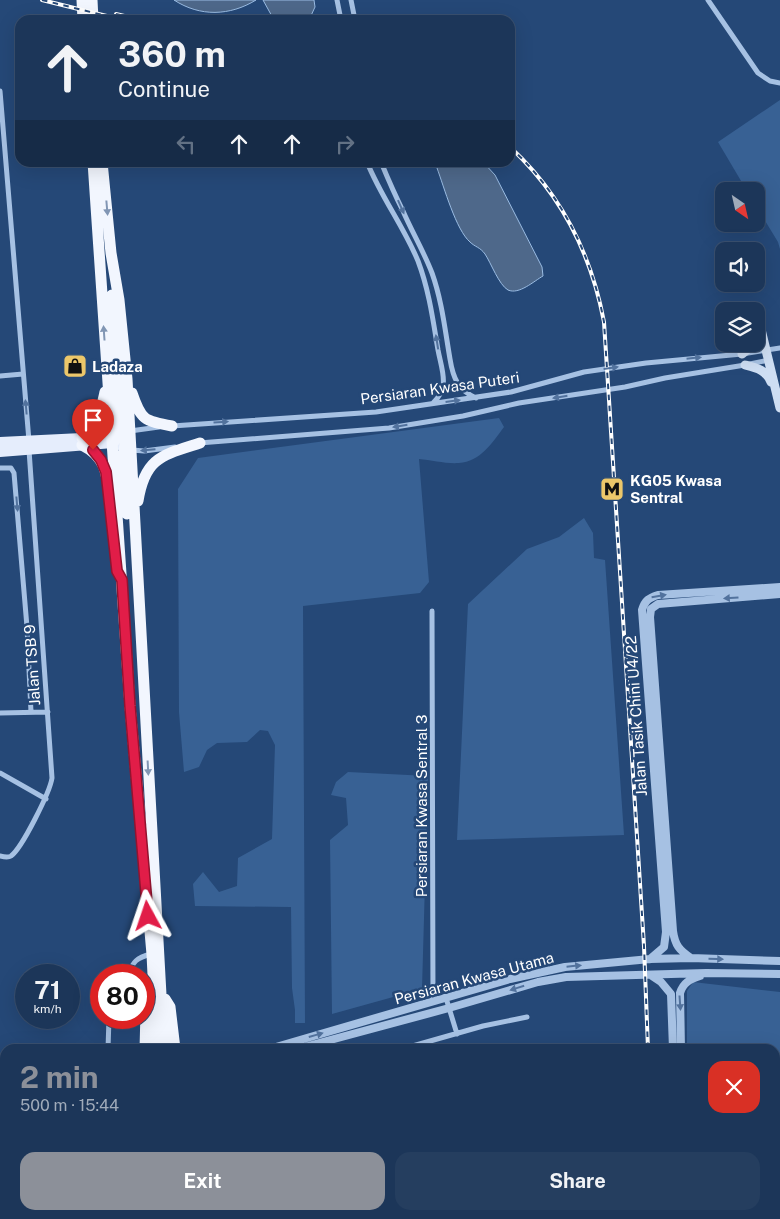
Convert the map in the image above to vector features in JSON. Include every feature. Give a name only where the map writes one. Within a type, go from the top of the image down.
[{"type":"highway","points":[[82,0],[83,15]]},
{"type":"highway","points":[[92,0],[93,15]]},
{"type":"highway","points":[[92,167],[107,381],[119,435],[126,439],[128,449],[134,520],[162,994],[159,1028],[155,1044]]},
{"type":"highway","points":[[102,167],[127,379],[138,410],[143,416],[152,422],[172,426]]},
{"type":"highway","points":[[111,253],[119,435],[122,580],[152,964]]},
{"type":"highway","points":[[119,435],[127,379]]},
{"type":"highway","points":[[107,381],[100,414],[93,428],[82,441],[101,460],[106,472],[117,571],[122,580]]},
{"type":"highway","points":[[134,520],[141,486],[148,469],[164,454],[200,443]]},
{"type":"highway","points":[[128,449],[122,460],[129,552],[139,753],[136,762]]},
{"type":"highway","points":[[155,993],[163,1044]]},
{"type":"highway","points":[[162,994],[170,1007],[174,1043]]},
{"type":"highway","points":[[144,1044],[145,1029]]},
{"type":"main road","points":[[765,346],[779,405]]},
{"type":"main road","points":[[745,365],[761,370],[769,377],[779,405]]},
{"type":"main road","points":[[0,452],[29,445],[82,441],[119,435],[128,449]]},
{"type":"main road","points":[[0,442],[29,445]]},
{"type":"street","points":[[337,0],[340,15]]},
{"type":"street","points":[[350,0],[353,15]]},
{"type":"street","points":[[708,0],[758,73],[770,81],[780,83]]},
{"type":"street","name":"Jalan TSB 9","points":[[0,90],[29,445],[52,778],[51,788],[46,799],[12,855],[8,857],[0,856]]},
{"type":"street","points":[[370,167],[374,179],[417,260],[431,305],[444,381],[439,397],[432,404]]},
{"type":"street","points":[[383,167],[426,257],[433,276],[440,300],[452,370],[460,387],[477,398]]},
{"type":"street","name":"Persiaran Kwasa Puteri","points":[[128,449],[144,451],[200,443],[389,428],[463,416],[519,403],[625,387],[665,378],[745,365],[780,348]]},
{"type":"street","name":"Persiaran Kwasa Puteri","points":[[119,435],[172,426],[367,412],[432,404],[511,392],[584,372],[646,363],[742,354],[767,355]]},
{"type":"street","points":[[0,376],[23,374]]},
{"type":"street","points":[[0,468],[11,468],[14,473],[26,627],[30,712]]},
{"type":"street","points":[[780,586],[658,595],[644,603],[651,610],[658,604],[780,594]]},
{"type":"street","name":"Jalan Tasik Chini U4/22","points":[[644,603],[642,610],[666,932],[664,947],[650,959]]},
{"type":"street","name":"Jalan Tasik Chini U4/22","points":[[651,610],[674,939],[676,946],[681,952],[691,958]]},
{"type":"street","name":"Persiaran Kwasa Sentral 3","points":[[432,611],[433,1002]]},
{"type":"street","points":[[0,713],[48,712]]},
{"type":"street","points":[[0,773],[46,799]]},
{"type":"street","points":[[132,964],[138,958],[152,954]]},
{"type":"street","name":"Persiaran Kwasa Utama","points":[[286,1044],[510,979],[565,967],[650,959],[691,958],[780,961]]},
{"type":"street","points":[[681,1044],[680,993],[682,987],[690,979],[706,973]]},
{"type":"street","name":"Persiaran Kwasa Utama","points":[[316,1044],[538,982],[566,977],[706,973],[780,974]]},
{"type":"street","points":[[652,976],[661,982],[671,994],[673,1044]]},
{"type":"street","points":[[446,998],[456,1034]]},
{"type":"street","points":[[420,1044],[507,1020],[527,1017]]},
{"type":"street","points":[[108,1044],[109,1029]]},
{"type":"shaded area","points":[[174,0],[256,0],[225,12],[205,12],[184,6]]},
{"type":"shaded area","points":[[263,0],[314,0],[315,7],[311,15],[271,15]]},
{"type":"shaded area","points":[[780,100],[780,249],[778,242],[765,221],[765,182],[742,182],[718,142]]},
{"type":"shaded area","points":[[488,167],[495,175],[542,267],[543,276],[517,291],[508,290],[505,287],[498,279],[485,254],[472,244],[460,228],[437,168]]},
{"type":"shaded area","points":[[499,418],[504,427],[485,450],[473,459],[467,462],[454,463],[419,459],[429,582],[420,593],[303,606],[305,1023],[295,1023],[292,988],[291,907],[195,906],[193,884],[203,872],[219,892],[237,886],[238,858],[272,839],[275,745],[268,731],[260,730],[247,742],[217,743],[207,750],[199,767],[184,772],[179,712],[178,489],[198,458]]},
{"type":"shaded area","points":[[584,518],[593,533],[594,558],[605,560],[624,835],[457,840],[468,604],[527,549],[559,537]]},
{"type":"shaded area","points":[[348,772],[428,776],[422,989],[332,1014],[330,840],[348,825],[346,798],[331,795],[336,782]]},
{"type":"shaded area","points":[[693,982],[780,992],[780,1044],[687,1044],[687,991]]},
{"type":"railway","points":[[42,0],[103,15]]},
{"type":"railway","points":[[116,14],[120,15]]},
{"type":"railway","points":[[515,152],[545,185],[572,227],[591,272],[604,322],[644,946],[648,1044]]},
{"type":"place","name":"Ladaza","points":[[75,366]]},
{"type":"place","name":"KG05 Kwasa Sentral","points":[[612,489]]},
{"type":"route","points":[[93,450],[101,460],[106,472],[117,571],[122,580],[130,706],[148,916]]}]
